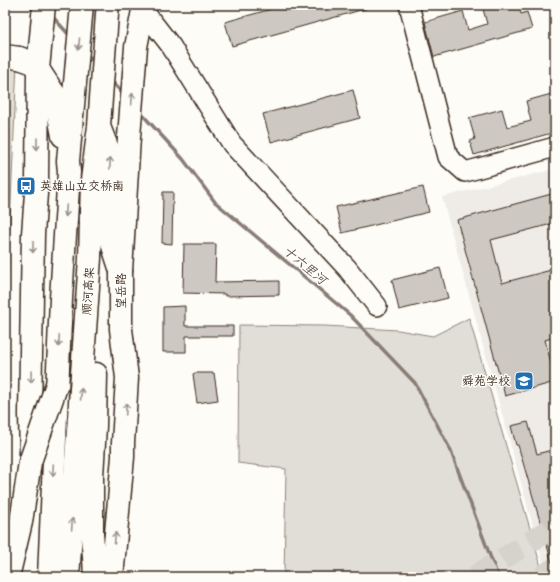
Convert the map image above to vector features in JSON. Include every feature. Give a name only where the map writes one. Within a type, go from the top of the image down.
[{"type":"main road","points":[[49,577],[68,166],[82,5]]},
{"type":"main road","name":"望岳路","points":[[112,577],[123,457],[127,378],[121,328],[121,270],[136,47],[144,7]]},
{"type":"main road","name":"顺河高架","points":[[68,577],[92,231],[92,180],[99,121],[107,10]]},
{"type":"main road","points":[[12,57],[34,46],[43,15]]},
{"type":"main road","points":[[16,577],[26,477],[31,461],[30,420],[33,242],[37,180],[38,69],[43,15]]},
{"type":"main road","points":[[12,57],[31,62],[38,69],[55,95],[68,166]]},
{"type":"main road","points":[[12,57],[38,108]]},
{"type":"main road","points":[[99,121],[111,157],[109,189],[112,243],[121,270]]},
{"type":"main road","points":[[90,258],[98,300],[95,426],[92,476],[94,577]]},
{"type":"main road","points":[[8,577],[20,522],[30,462],[57,384]]},
{"type":"street","points":[[409,5],[448,157],[465,172],[555,147]]},
{"type":"street","points":[[144,7],[171,46],[232,144],[347,268],[377,306]]},
{"type":"shaded area","points":[[5,62],[17,63],[5,340]]},
{"type":"shaded area","name":"舜苑学校","points":[[555,169],[555,577],[549,577],[544,566],[442,197]]},
{"type":"shaded area","points":[[469,318],[544,577],[284,577],[286,469],[238,463],[239,325],[325,326],[398,330],[433,336]]},
{"type":"building","points":[[286,5],[368,5],[368,8],[232,46],[225,22]]},
{"type":"building","points":[[482,5],[519,5],[521,14],[527,12],[532,29],[434,57],[425,22],[463,11],[468,30],[487,24]]},
{"type":"building","points":[[353,90],[360,118],[271,142],[263,114]]},
{"type":"building","points":[[555,93],[555,132],[474,155],[470,141],[475,139],[469,118],[502,109],[507,127],[531,121],[526,101]]},
{"type":"building","points":[[423,187],[429,212],[342,233],[336,207]]},
{"type":"building","points":[[163,192],[173,192],[172,244],[162,243]]},
{"type":"building","points":[[555,193],[555,223],[491,240],[502,283],[555,269],[555,337],[545,340],[555,382],[505,396],[457,220]]},
{"type":"building","points":[[184,244],[216,244],[215,282],[279,281],[279,295],[225,296],[225,294],[183,293]]},
{"type":"building","points":[[440,268],[448,298],[399,310],[392,280]]},
{"type":"building","points":[[185,306],[185,326],[233,326],[233,336],[186,336],[186,352],[163,352],[163,307]]},
{"type":"building","points":[[214,373],[218,400],[197,403],[193,374]]},
{"type":"building","points":[[528,422],[537,454],[555,449],[555,563],[552,563],[518,445],[516,445],[511,426]]},
{"type":"waterway","name":"十六里河","points":[[52,16],[71,37]]},
{"type":"waterway","name":"十六里河","points":[[86,53],[95,63]]},
{"type":"waterway","name":"十六里河","points":[[110,79],[123,94]]},
{"type":"waterway","name":"十六里河","points":[[140,112],[183,159],[215,202],[350,315],[415,383],[450,449],[498,577]]},
{"type":"tunnel","points":[[474,577],[555,526]]},
{"type":"tunnel","points":[[541,577],[555,568]]},
{"type":"place","name":"英雄山立交桥南","points":[[26,186]]},
{"type":"place","name":"舜苑学校","points":[[524,381]]}]
